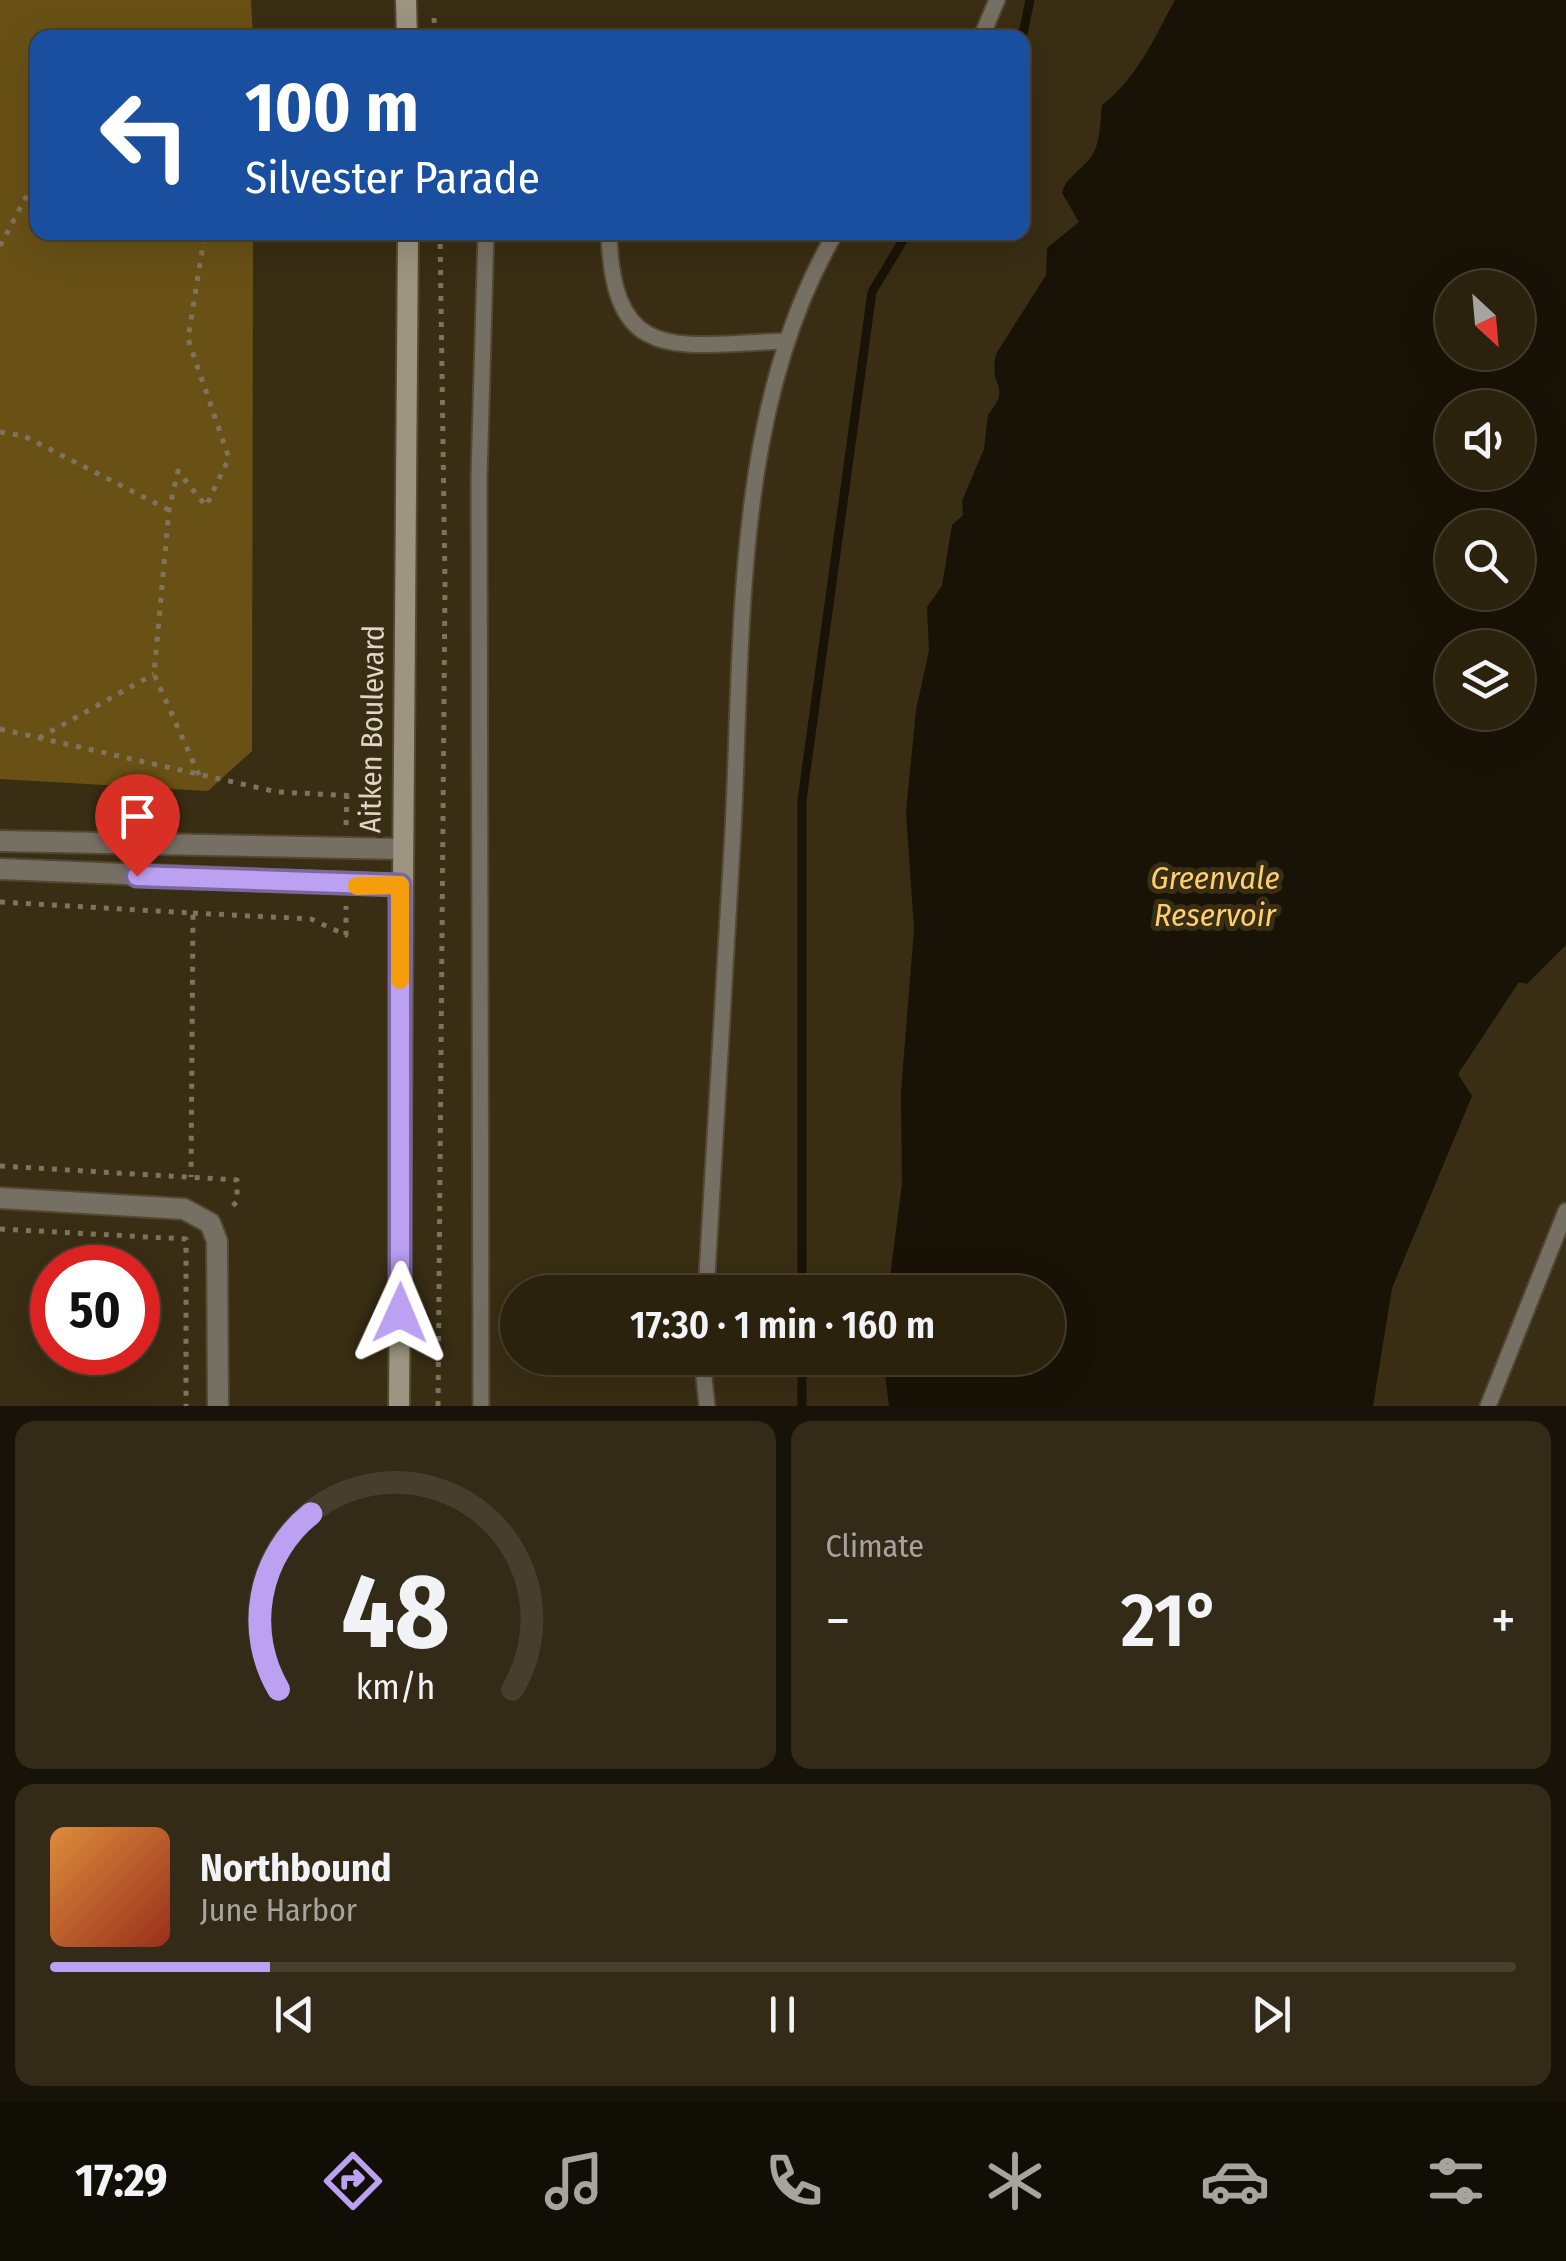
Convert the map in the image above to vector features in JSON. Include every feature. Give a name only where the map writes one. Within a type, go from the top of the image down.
[{"type":"main road","points":[[406,0],[407,30]]},
{"type":"main road","name":"Aitken Boulevard","points":[[399,1406],[408,240]]},
{"type":"street","points":[[0,841],[401,849]]},
{"type":"street","points":[[0,869],[400,885]]},
{"type":"street","points":[[0,1198],[184,1209],[210,1223],[217,1241],[218,1406]]},
{"type":"lane","points":[[984,30],[996,0]]},
{"type":"lane","points":[[481,1406],[479,478],[486,240]]},
{"type":"lane","points":[[609,240],[610,274],[621,310],[644,335],[670,344],[786,341]]},
{"type":"lane","points":[[707,1275],[751,528],[770,391],[816,266],[831,240]]},
{"type":"lane","points":[[1488,1406],[1566,1210]]},
{"type":"lane","points":[[704,1375],[708,1406]]},
{"type":"path","points":[[0,246],[30,189]]},
{"type":"path","points":[[199,775],[154,674],[169,510],[178,471],[206,506],[229,458],[188,339],[204,240]]},
{"type":"path","points":[[438,1406],[446,582],[440,240]]},
{"type":"path","points":[[0,432],[24,436],[169,510]]},
{"type":"path","points":[[39,738],[154,674]]},
{"type":"path","points":[[0,729],[277,792],[401,799]]},
{"type":"path","points":[[0,902],[192,913],[191,1177]]},
{"type":"path","points":[[0,1229],[186,1239],[186,1406]]},
{"type":"shaded area","points":[[0,0],[251,0],[253,30],[30,30],[30,240],[253,240],[252,751],[208,791],[0,779]]},
{"type":"water","name":"Greenvale Reservoir","points":[[1175,0],[1566,0],[1566,945],[1527,984],[1519,982],[1458,1074],[1472,1096],[1392,1288],[1373,1406],[889,1406],[885,1375],[1065,1375],[1065,1275],[890,1275],[902,1184],[901,1092],[914,929],[906,812],[916,710],[929,651],[927,607],[942,586],[952,525],[963,515],[962,501],[984,449],[988,415],[999,397],[996,354],[1046,275],[1047,248],[1079,222],[1062,193],[1096,148],[1102,105],[1135,70]]},
{"type":"waterway","points":[[1024,30],[1030,0]]},
{"type":"waterway","points":[[802,1275],[802,800],[872,292],[903,240]]},
{"type":"waterway","points":[[802,1375],[802,1406]]},
{"type":"slow traffic","points":[[357,886],[400,885],[400,980]]},
{"type":"route","points":[[137,876],[400,885],[400,1313]]}]
